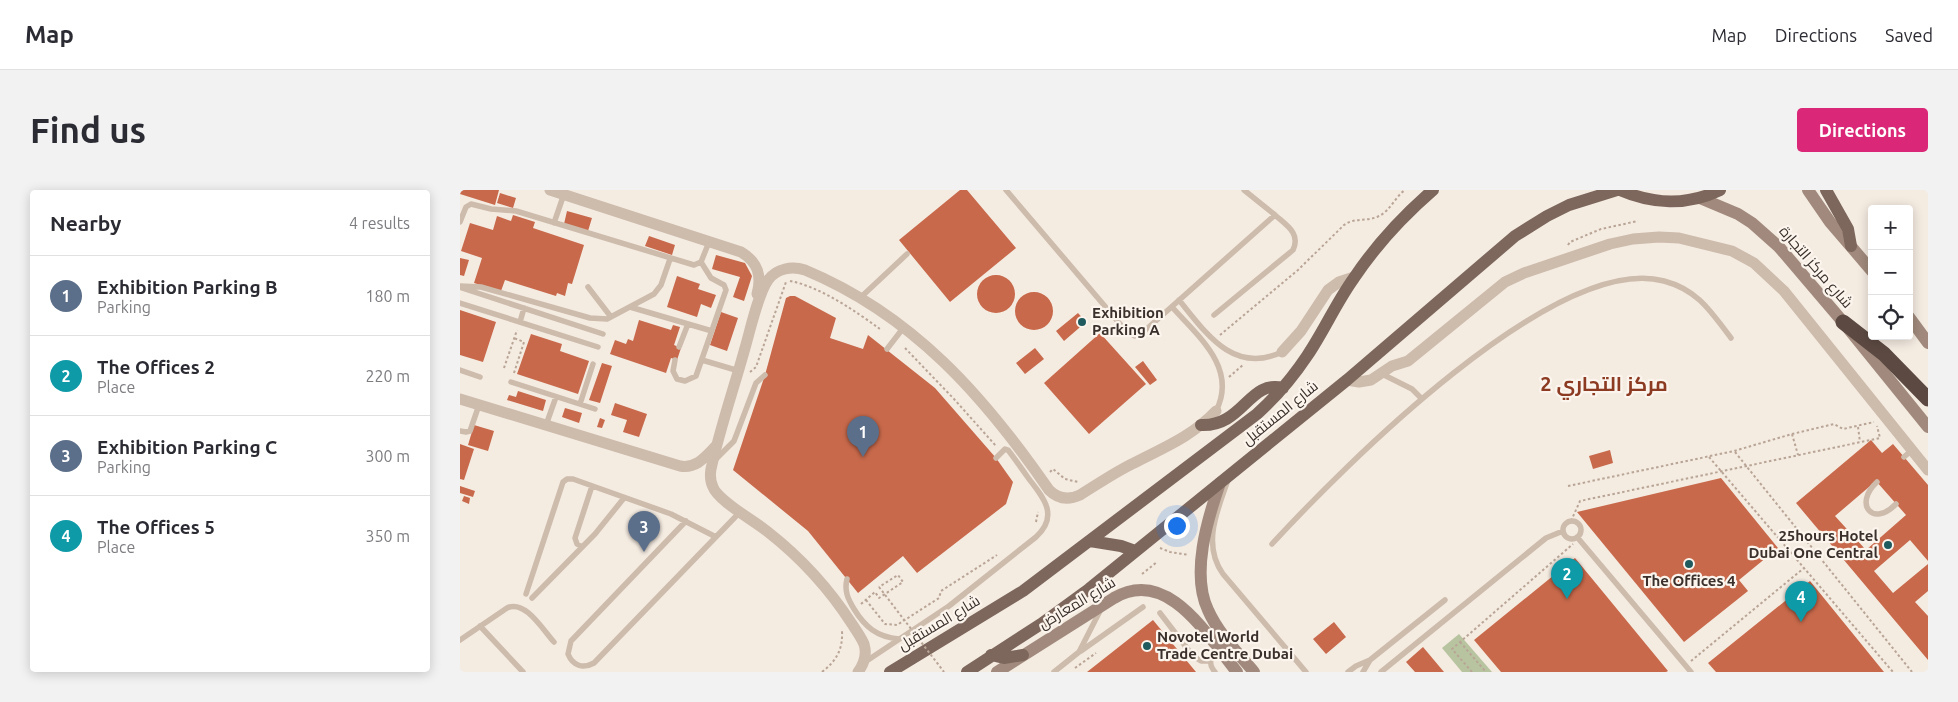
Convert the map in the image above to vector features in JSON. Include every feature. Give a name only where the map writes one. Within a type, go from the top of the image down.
[{"type":"highway","points":[[1843,322],[1884,354],[1928,399]]},
{"type":"main road","name":"شارع المستقبل","points":[[890,672],[1024,591],[1246,423],[1283,388],[1308,356],[1354,277],[1384,238],[1433,190]]},
{"type":"main road","name":"شارع المستقبل","points":[[967,672],[1066,607],[1347,380],[1515,236],[1569,205],[1618,190]]},
{"type":"main road","points":[[1618,190],[1645,199],[1659,201],[1687,201],[1720,190]]},
{"type":"main road","points":[[1826,190],[1848,229],[1851,246]]},
{"type":"main road","points":[[1201,425],[1227,420],[1260,390],[1271,387],[1283,388]]},
{"type":"main road","points":[[1090,541],[1121,546],[1135,551]]},
{"type":"main road","points":[[991,656],[1004,658],[1023,655]]},
{"type":"street","points":[[550,190],[565,192],[741,252],[756,266],[760,279],[744,371],[718,443],[710,475],[713,488],[722,499],[741,511],[790,551],[850,612],[864,644],[865,655],[860,669]]},
{"type":"street","points":[[1808,190],[1820,210],[1868,266]]},
{"type":"street","name":"شارع مركز التجارة","points":[[1700,198],[1738,214],[1766,234],[1843,322],[1928,427]]},
{"type":"street","points":[[1347,380],[1365,382],[1382,374],[1392,366],[1412,359],[1506,282],[1524,273],[1621,241],[1659,237],[1693,241],[1720,247],[1743,256],[1754,263],[1784,291],[1908,453],[1925,472]]},
{"type":"street","points":[[754,318],[768,280],[772,275],[785,269],[799,268],[835,283],[904,327],[941,358],[975,393],[1049,490],[1063,498],[1080,496],[1121,469],[1181,440],[1216,411]]},
{"type":"street","points":[[1282,352],[1301,331],[1328,290],[1339,282],[1354,277]]},
{"type":"street","points":[[1913,322],[1927,341]]},
{"type":"street","points":[[460,399],[685,467],[698,464],[718,443]]},
{"type":"street","points":[[1220,484],[1208,523],[1202,555],[1200,583],[1208,611],[1218,627],[1254,672]]},
{"type":"street","name":"شارع المعارض","points":[[997,672],[1121,594],[1137,590],[1162,594],[1185,609],[1234,671]]},
{"type":"lane","points":[[1006,190],[1128,334],[1135,336],[1141,334],[1275,215]]},
{"type":"lane","points":[[1214,316],[1292,250],[1295,242],[1294,234],[1275,215],[1244,190]]},
{"type":"lane","points":[[554,223],[565,192]]},
{"type":"lane","points":[[460,222],[466,207],[471,204],[491,209],[516,211],[694,266],[702,262],[709,242]]},
{"type":"lane","points":[[860,298],[907,254]]},
{"type":"lane","points":[[460,287],[481,287],[596,320],[611,317],[654,294],[663,280],[670,259]]},
{"type":"lane","points":[[675,360],[672,371],[675,376],[685,382],[696,376],[726,288],[724,284],[709,276],[702,262]]},
{"type":"lane","points":[[1272,544],[1343,470],[1422,399],[1523,323],[1566,300],[1624,280],[1637,278],[1656,280],[1685,289],[1705,303],[1731,338]]},
{"type":"lane","points":[[460,287],[603,334]]},
{"type":"lane","points":[[588,288],[611,317]]},
{"type":"lane","points":[[1179,300],[1213,341],[1222,348],[1250,358],[1266,358],[1282,352]]},
{"type":"lane","points":[[460,303],[598,347]]},
{"type":"lane","points":[[630,307],[712,331]]},
{"type":"lane","points":[[1172,307],[1212,351],[1219,366],[1222,390],[1216,411]]},
{"type":"lane","points":[[520,322],[524,308]]},
{"type":"lane","points":[[679,347],[688,324]]},
{"type":"lane","points":[[886,349],[904,327]]},
{"type":"lane","points":[[702,360],[744,371]]},
{"type":"lane","points":[[580,404],[593,364]]},
{"type":"lane","points":[[460,370],[480,377]]},
{"type":"lane","points":[[1382,374],[1412,389],[1422,399]]},
{"type":"lane","points":[[713,462],[734,441],[756,383],[765,375]]},
{"type":"lane","points":[[511,382],[595,409]]},
{"type":"lane","points":[[546,425],[556,397]]},
{"type":"lane","points":[[460,431],[470,431],[479,405]]},
{"type":"lane","points":[[860,669],[875,654],[979,584],[1036,537],[1044,528],[1048,516],[1044,499],[1008,450],[1005,449],[996,458]]},
{"type":"lane","points":[[1230,474],[1212,539],[1215,561],[1223,574],[1306,672]]},
{"type":"lane","points":[[624,498],[582,547],[529,596],[563,482],[570,478],[592,486],[686,521],[716,537]]},
{"type":"lane","points":[[1877,482],[1866,495],[1866,502],[1870,510],[1875,514],[1882,515],[1896,504]]},
{"type":"lane","points":[[582,547],[577,544],[575,538],[592,486]]},
{"type":"lane","points":[[686,521],[571,641],[568,650],[570,659],[577,665],[586,666],[594,663],[741,511]]},
{"type":"lane","points":[[1381,672],[1546,538],[1563,530],[1566,523],[1577,522],[1580,527],[1578,538]]},
{"type":"lane","points":[[1563,530],[1567,538],[1578,538]]},
{"type":"lane","points":[[1578,538],[1691,672]]},
{"type":"lane","points":[[847,579],[846,590],[850,612],[870,630],[884,637],[899,639]]},
{"type":"lane","points":[[1348,672],[1370,660],[1445,600]]},
{"type":"lane","points":[[1079,652],[1104,604]]},
{"type":"lane","points":[[460,640],[510,606],[518,606],[525,610],[554,642]]},
{"type":"lane","points":[[1054,672],[1142,607]]},
{"type":"lane","points":[[1160,613],[1193,656],[1201,661],[1210,661]]},
{"type":"lane","points":[[480,626],[523,672]]},
{"type":"lane","points":[[1210,661],[1219,650]]},
{"type":"lane","points":[[1363,672],[1370,660]]},
{"type":"lane","points":[[1210,661],[1215,672]]},
{"type":"lane","points":[[586,666],[591,672]]},
{"type":"path","points":[[1213,341],[1298,270],[1344,225],[1353,220],[1370,219],[1380,216],[1405,190]]},
{"type":"path","points":[[1571,258],[1568,247],[1570,242],[1601,229],[1638,221]]},
{"type":"path","points":[[744,371],[756,367],[784,284],[788,281],[816,291],[838,302],[880,329]]},
{"type":"path","points":[[504,368],[520,322]]},
{"type":"path","points":[[511,382],[524,342],[514,338]]},
{"type":"path","points":[[905,348],[1002,452]]},
{"type":"path","points":[[1568,486],[1734,451],[1834,424],[1844,430],[1876,421],[1880,438],[1580,501],[1572,521]]},
{"type":"path","points":[[1858,426],[1860,442]]},
{"type":"path","points":[[1792,434],[1798,455]]},
{"type":"path","points":[[1734,451],[1912,672]]},
{"type":"path","points":[[1708,456],[1893,672]]},
{"type":"path","points":[[1472,672],[1452,649],[1578,538]]},
{"type":"path","points":[[1160,548],[1181,554],[1202,555]]},
{"type":"path","points":[[1142,574],[1157,562]]},
{"type":"path","points":[[1685,666],[1804,568]]},
{"type":"path","points":[[822,672],[834,662],[839,654],[842,635],[841,622],[850,612],[875,592],[879,598],[903,582],[898,575],[879,587],[944,672]]},
{"type":"path","points":[[1460,642],[1486,672]]},
{"type":"green space","points":[[1459,634],[1492,672],[1462,672],[1442,648]]},
{"type":"building","points":[[460,190],[499,190],[495,205],[460,194]]},
{"type":"building","points":[[960,190],[967,190],[1016,248],[950,302],[899,240]]},
{"type":"building","points":[[500,193],[516,198],[513,208],[497,203]]},
{"type":"building","points":[[567,211],[592,218],[588,231],[564,224]]},
{"type":"building","points":[[513,215],[535,222],[533,228],[584,245],[572,284],[568,283],[565,296],[557,293],[556,296],[505,280],[501,291],[474,283],[482,258],[461,251],[470,223],[493,230],[497,216],[511,221]]},
{"type":"building","points":[[649,236],[675,245],[672,255],[645,246]]},
{"type":"building","points":[[716,255],[745,263],[752,276],[744,301],[733,297],[740,277],[712,269]]},
{"type":"building","points":[[460,258],[469,260],[464,276],[460,275]]},
{"type":"building","points":[[996,275],[1009,281],[1015,294],[1009,307],[996,313],[983,307],[977,294],[983,281]]},
{"type":"building","points":[[677,276],[700,284],[698,289],[716,295],[711,308],[701,304],[697,317],[667,307]]},
{"type":"building","points":[[1034,292],[1048,297],[1053,311],[1048,325],[1034,330],[1020,325],[1015,311],[1020,297]]},
{"type":"building","points":[[795,296],[836,318],[830,338],[863,349],[868,335],[935,388],[996,458],[1013,482],[1006,504],[917,573],[903,556],[858,593],[808,531],[733,470],[765,375],[786,298]]},
{"type":"building","points":[[460,310],[496,322],[483,362],[460,355]]},
{"type":"building","points":[[721,312],[738,318],[727,351],[710,345]]},
{"type":"building","points":[[1078,313],[1086,322],[1064,341],[1056,331]]},
{"type":"building","points":[[639,320],[671,330],[673,325],[680,327],[674,345],[681,348],[677,360],[671,358],[666,373],[610,354],[615,340],[626,344],[628,339],[633,341]]},
{"type":"building","points":[[1100,333],[1146,384],[1089,434],[1044,383]]},
{"type":"building","points":[[531,334],[562,344],[560,351],[589,361],[578,394],[517,374]]},
{"type":"building","points":[[1035,348],[1044,359],[1025,374],[1016,363]]},
{"type":"building","points":[[1143,361],[1157,380],[1150,385],[1135,367]]},
{"type":"building","points":[[602,363],[612,366],[600,403],[589,400]]},
{"type":"building","points":[[518,391],[546,400],[543,411],[507,400],[509,395],[516,397]]},
{"type":"building","points":[[615,403],[647,414],[639,437],[623,432],[627,420],[611,415]]},
{"type":"building","points":[[565,408],[582,413],[579,423],[562,417]]},
{"type":"building","points":[[600,418],[605,420],[602,428],[597,427]]},
{"type":"building","points":[[474,425],[494,431],[488,451],[468,445]]},
{"type":"building","name":"25hours Hotel Dubai One Central","points":[[1871,440],[1882,453],[1893,444],[1928,485],[1928,561],[1910,540],[1874,571],[1893,593],[1928,564],[1928,591],[1915,602],[1928,616],[1928,660],[1796,503]],"holes":[[[1876,481],[1906,515],[1866,550],[1835,516]]]},
{"type":"building","points":[[460,444],[474,449],[464,480],[460,479]]},
{"type":"building","points":[[1610,450],[1613,463],[1593,469],[1589,456]]},
{"type":"building","name":"The Offices 4","points":[[1721,478],[1778,548],[1739,580],[1748,591],[1684,642],[1577,512]]},
{"type":"building","points":[[460,486],[475,491],[473,497],[460,493]]},
{"type":"building","points":[[464,496],[470,498],[469,504],[462,501]]},
{"type":"building","points":[[1575,558],[1668,671],[1501,672],[1474,640]]},
{"type":"building","points":[[1810,581],[1884,672],[1716,672],[1708,663]]},
{"type":"building","name":"Novotel World Trade Centre Dubai","points":[[1153,620],[1196,672],[1087,672]]},
{"type":"building","points":[[1334,622],[1346,637],[1326,654],[1313,639]]},
{"type":"building","points":[[1423,647],[1444,672],[1415,672],[1406,662]]},
{"type":"place","name":"Exhibition Parking A","points":[[1082,322]]},
{"type":"place","name":"Exhibition Parking B","points":[[863,457]]},
{"type":"place","name":"25hours Hotel Dubai One Central","points":[[1888,545]]},
{"type":"place","name":"Exhibition Parking C","points":[[644,552]]},
{"type":"place","name":"The Offices 4","points":[[1689,564]]},
{"type":"place","name":"The Offices 2","points":[[1567,599]]},
{"type":"place","name":"The Offices 5","points":[[1801,622]]},
{"type":"place","name":"Novotel World Trade Centre Dubai","points":[[1147,646]]},
{"type":"district","name":"مركز التجاري 2","points":[[1604,384]]}]
